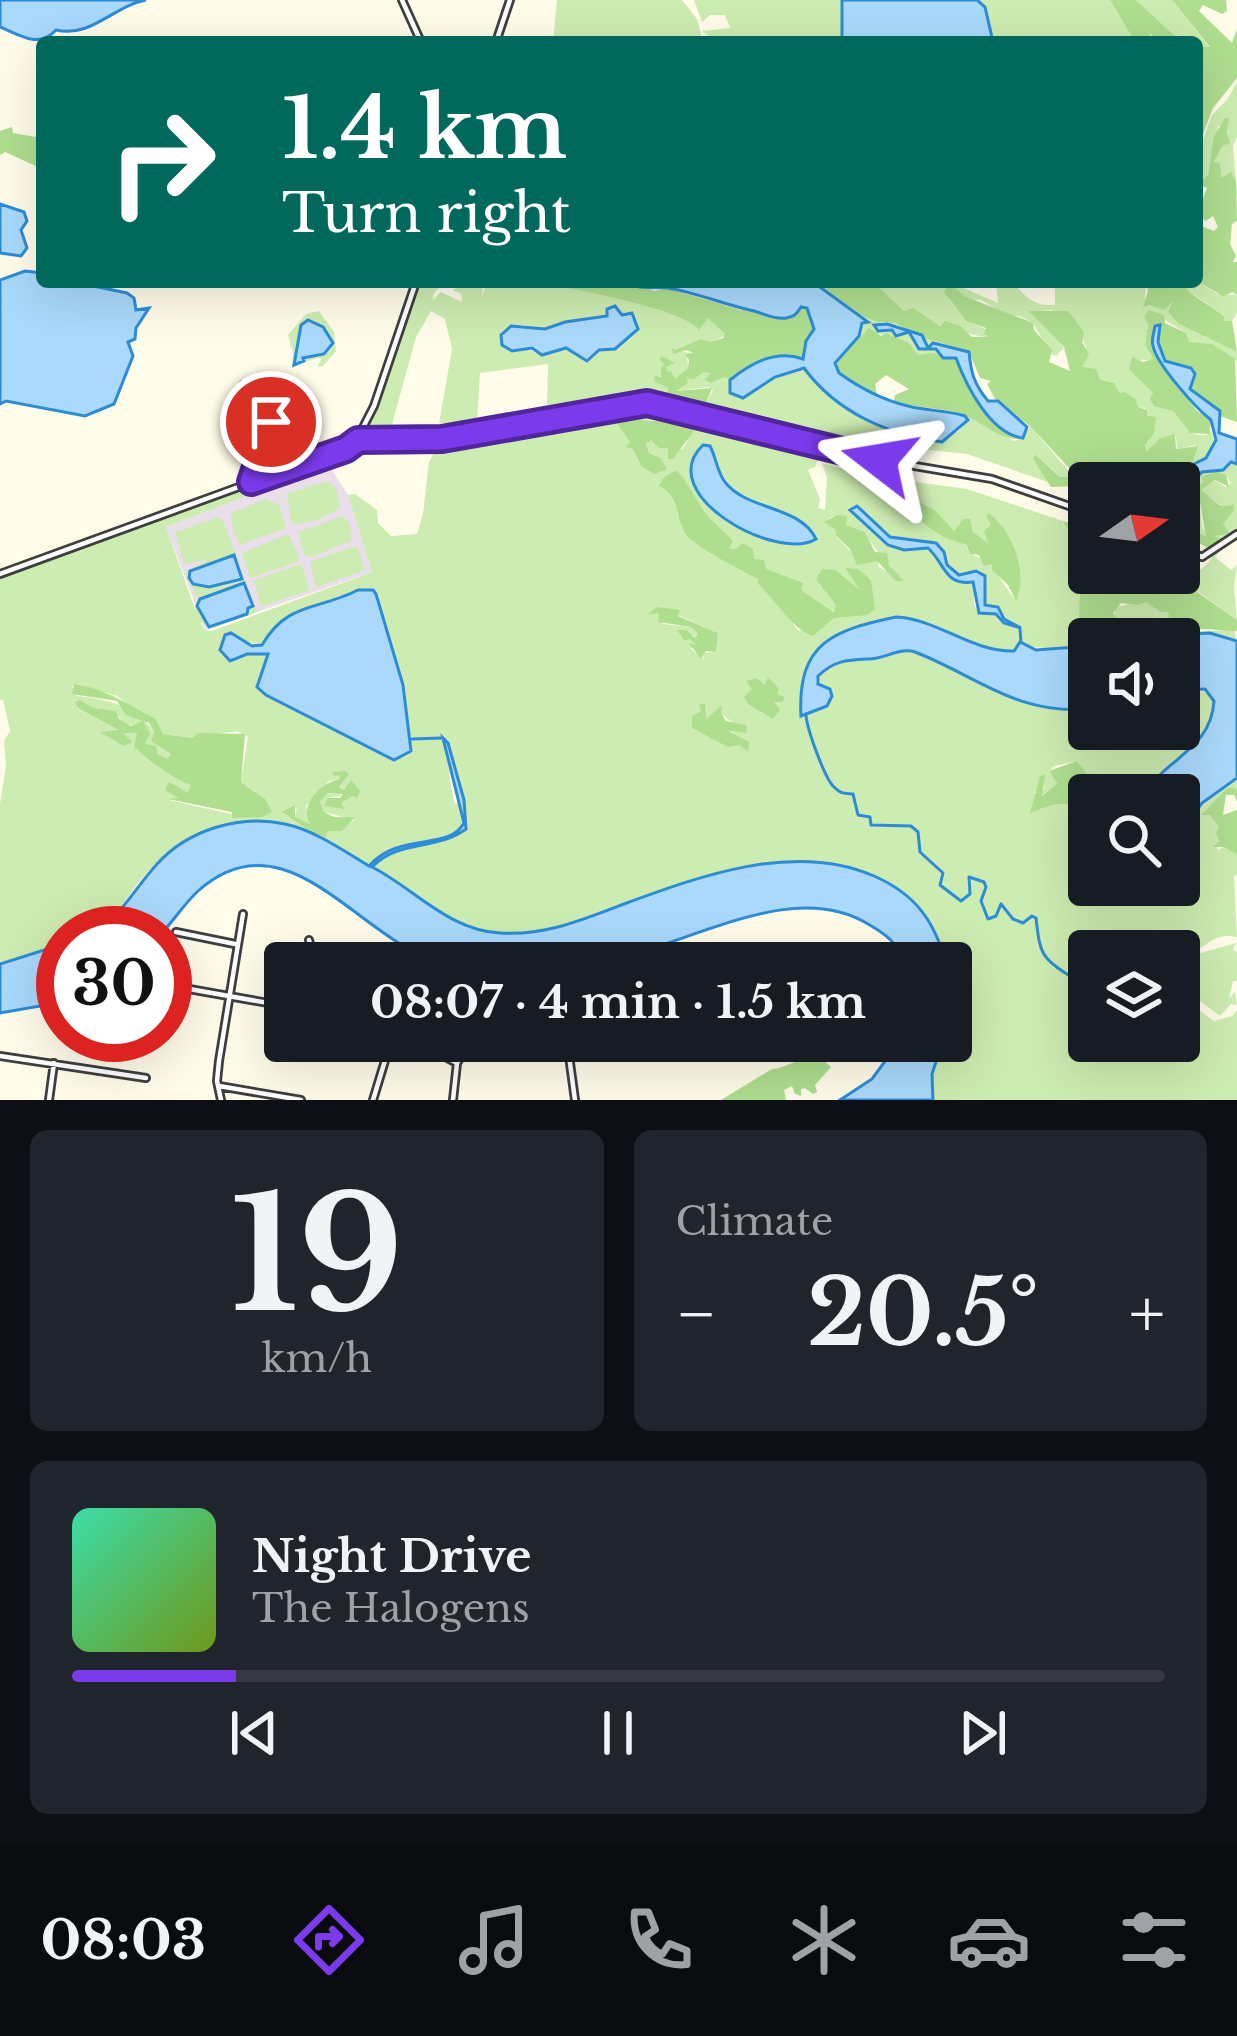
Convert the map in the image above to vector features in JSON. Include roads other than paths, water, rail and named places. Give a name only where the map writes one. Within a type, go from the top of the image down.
[{"type":"street","points":[[402,0],[418,36]]},
{"type":"street","points":[[498,36],[510,0]]},
{"type":"street","points":[[0,574],[346,449],[358,440],[374,406],[414,288]]},
{"type":"street","points":[[243,385],[273,394],[279,405],[251,482]]},
{"type":"street","points":[[358,440],[442,439],[619,406],[659,404],[879,460],[992,479],[1068,506]]},
{"type":"street","points":[[1200,556],[1237,534]]},
{"type":"street","points":[[221,1100],[219,1061],[243,914]]},
{"type":"street","points":[[192,935],[237,945]]},
{"type":"street","points":[[192,991],[264,1002]]},
{"type":"street","points":[[0,1056],[146,1078]]},
{"type":"street","points":[[373,1100],[385,1062]]},
{"type":"street","points":[[570,1062],[575,1100]]},
{"type":"street","points":[[49,1100],[54,1063]]},
{"type":"street","points":[[453,1100],[457,1063]]},
{"type":"street","points":[[219,1086],[301,1100]]},
{"type":"water","points":[[0,0],[146,0],[81,30],[56,30],[36,40],[0,27]]},
{"type":"water","points":[[842,0],[977,0],[985,7],[992,36],[842,36]]},
{"type":"water","points":[[0,204],[24,212],[27,221],[21,230],[27,248],[21,256],[0,253]]},
{"type":"water","points":[[36,272],[36,288],[103,288],[127,293],[134,298],[136,310],[149,308],[136,328],[135,339],[128,342],[133,356],[114,404],[85,416],[6,401],[0,404],[0,280]]},
{"type":"water","points":[[668,288],[821,288],[868,322],[862,323],[859,336],[835,363],[839,373],[889,400],[968,420],[942,442],[903,434],[848,409],[804,368],[775,377],[743,398],[730,393],[730,380],[755,363],[783,356],[803,359],[814,329],[807,308],[776,318]]},
{"type":"water","points":[[615,306],[622,315],[632,313],[638,329],[615,349],[599,350],[587,361],[566,348],[542,355],[532,348],[512,351],[502,345],[501,335],[511,326],[545,329],[607,316],[607,309]]},
{"type":"water","points":[[308,320],[323,327],[333,343],[324,354],[294,365],[301,325]]},
{"type":"water","points":[[887,324],[922,335],[928,348],[933,343],[969,352],[979,389],[988,401],[998,401],[1027,427],[1023,438],[1011,435],[990,418],[956,358],[943,358],[936,349],[919,349],[909,332],[896,336],[874,325]]},
{"type":"water","points":[[1160,325],[1158,342],[1165,361],[1191,368],[1195,374],[1190,389],[1220,411],[1219,433],[1237,439],[1237,464],[1200,474],[1198,462],[1206,458],[1216,440],[1211,420],[1156,354],[1155,326]]},
{"type":"water","points":[[703,445],[710,446],[722,478],[735,491],[798,520],[816,539],[798,544],[750,533],[706,503],[694,484],[692,464]]},
{"type":"water","points":[[857,506],[890,537],[936,543],[947,565],[959,575],[976,571],[985,576],[985,605],[998,607],[1004,619],[1021,628],[1004,623],[996,614],[979,613],[973,582],[950,577],[928,548],[904,550],[888,545],[850,510]]},
{"type":"water","points":[[234,555],[242,579],[209,587],[193,584],[189,578],[190,571]]},
{"type":"water","points":[[244,583],[253,606],[247,614],[209,627],[197,606],[200,599]]},
{"type":"water","points":[[358,590],[376,594],[403,685],[411,751],[394,760],[266,695],[257,687],[268,654],[247,654],[230,661],[220,650],[225,635],[231,633],[252,646],[262,645],[293,614]]},
{"type":"water","points":[[896,617],[998,650],[1014,651],[1020,642],[1036,650],[1068,648],[1068,709],[1018,700],[915,652],[903,651],[830,667],[818,676],[818,684],[830,689],[827,706],[801,716],[805,671],[813,656],[824,644],[854,628]]},
{"type":"water","points":[[1200,634],[1237,641],[1237,778],[1200,806],[1200,774],[1162,774],[1188,750],[1200,750],[1200,738],[1211,718],[1214,701],[1200,689]]},
{"type":"water","points":[[443,738],[464,800],[466,829],[442,840],[394,852],[372,867],[464,925],[516,933],[578,921],[748,866],[812,862],[844,866],[901,891],[929,921],[938,942],[892,942],[868,924],[834,911],[799,908],[762,913],[671,942],[398,942],[322,888],[292,873],[262,866],[231,870],[198,891],[185,906],[123,906],[170,852],[199,834],[232,823],[268,821],[296,827],[369,866],[395,849],[447,837],[464,823]]},
{"type":"water","points":[[36,953],[36,1007],[0,1013],[0,964]]},
{"type":"water","points":[[885,1062],[936,1062],[933,1100],[840,1100],[872,1079]]},
{"type":"waterway","points":[[1020,629],[1021,642]]},
{"type":"waterway","points":[[806,714],[830,782],[839,791],[853,794],[858,815],[870,817],[871,825],[911,826],[918,832],[920,852],[943,873],[940,885],[961,901],[970,894],[969,877],[984,882],[981,901],[988,919],[996,916],[1001,904],[1013,919],[1023,923],[1036,918],[1043,953],[1068,975]]},
{"type":"waterway","points":[[412,739],[442,738]]}]
